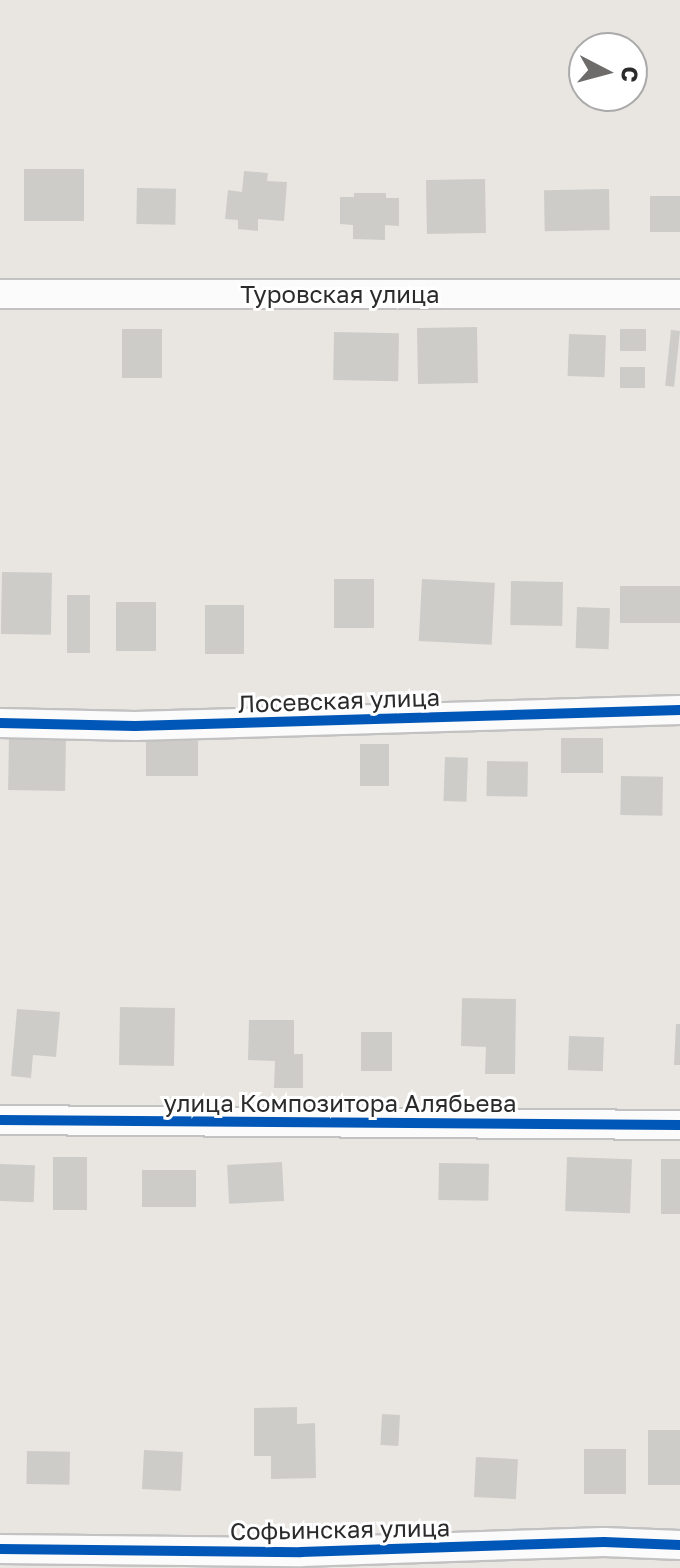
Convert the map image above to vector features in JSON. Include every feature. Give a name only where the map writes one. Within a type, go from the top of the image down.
[{"type":"street","name":"Туровская улица","points":[[0,294],[680,294]]},
{"type":"street","name":"Лосевская улица","points":[[0,723],[135,726],[680,710]]},
{"type":"street","name":"улица Композитора Алябьева","points":[[0,1120],[680,1125]]},
{"type":"street","name":"Софьинская улица","points":[[0,1549],[301,1552],[604,1542],[680,1545]]},
{"type":"building","points":[[24,169],[84,169],[84,221],[24,221]]},
{"type":"building","points":[[244,171],[268,173],[267,181],[287,182],[284,221],[258,219],[258,231],[238,229],[238,220],[225,219],[228,190],[242,192]]},
{"type":"building","points":[[485,179],[486,233],[427,234],[426,180]]},
{"type":"building","points":[[137,188],[176,189],[175,225],[136,224]]},
{"type":"building","points":[[609,189],[610,230],[545,231],[544,190]]},
{"type":"building","points":[[354,193],[386,193],[386,198],[399,198],[399,226],[385,225],[385,240],[353,239],[353,225],[340,224],[340,197],[354,197]]},
{"type":"building","points":[[650,196],[680,196],[680,232],[650,232]]},
{"type":"building","points":[[477,327],[478,383],[418,384],[417,328]]},
{"type":"building","points":[[122,329],[162,329],[162,378],[122,378]]},
{"type":"building","points":[[620,329],[646,329],[646,351],[620,351]]},
{"type":"building","points":[[671,330],[680,331],[674,387],[665,386]]},
{"type":"building","points":[[334,332],[399,333],[398,381],[333,380]]},
{"type":"building","points":[[569,334],[606,335],[605,377],[568,376]]},
{"type":"building","points":[[620,367],[645,367],[645,388],[620,388]]},
{"type":"building","points":[[2,572],[52,573],[51,635],[1,634]]},
{"type":"building","points":[[334,579],[374,579],[374,628],[334,628]]},
{"type":"building","points":[[422,579],[495,583],[492,645],[419,641]]},
{"type":"building","points":[[511,581],[563,582],[562,626],[510,625]]},
{"type":"building","points":[[620,586],[680,586],[680,623],[620,623]]},
{"type":"building","points":[[67,595],[90,595],[90,653],[67,653]]},
{"type":"building","points":[[116,602],[156,602],[156,651],[116,651]]},
{"type":"building","points":[[205,605],[244,605],[244,654],[205,654]]},
{"type":"building","points":[[577,607],[610,608],[609,649],[576,648]]},
{"type":"building","points":[[9,738],[66,739],[65,791],[8,790]]},
{"type":"building","points":[[561,738],[603,738],[603,773],[561,773]]},
{"type":"building","points":[[146,741],[198,741],[198,776],[146,776]]},
{"type":"building","points":[[360,744],[389,744],[389,786],[360,786]]},
{"type":"building","points":[[445,757],[468,758],[466,802],[443,801]]},
{"type":"building","points":[[487,761],[528,762],[527,797],[486,796]]},
{"type":"building","points":[[621,776],[663,777],[662,816],[620,815]]},
{"type":"building","points":[[462,998],[516,999],[515,1074],[485,1074],[486,1047],[461,1046]]},
{"type":"building","points":[[120,1007],[175,1008],[174,1066],[119,1065]]},
{"type":"building","points":[[17,1009],[60,1012],[56,1057],[33,1055],[31,1078],[11,1076]]},
{"type":"building","points":[[249,1020],[294,1020],[294,1054],[303,1054],[303,1088],[274,1088],[275,1061],[248,1060]]},
{"type":"building","points":[[676,1024],[680,1024],[680,1065],[674,1065]]},
{"type":"building","points":[[361,1032],[392,1032],[392,1071],[361,1071]]},
{"type":"building","points":[[569,1036],[604,1037],[603,1071],[568,1070]]},
{"type":"building","points":[[53,1157],[87,1157],[87,1210],[53,1210]]},
{"type":"building","points":[[567,1157],[632,1159],[630,1213],[565,1211]]},
{"type":"building","points":[[661,1159],[680,1159],[680,1214],[661,1214]]},
{"type":"building","points":[[282,1162],[284,1201],[229,1204],[227,1165]]},
{"type":"building","points":[[439,1163],[489,1164],[488,1201],[438,1200]]},
{"type":"building","points":[[0,1164],[35,1165],[34,1202],[0,1201]]},
{"type":"building","points":[[142,1170],[196,1170],[196,1207],[142,1207]]},
{"type":"building","points":[[297,1407],[297,1424],[315,1423],[316,1478],[271,1479],[271,1456],[254,1456],[254,1408]]},
{"type":"building","points":[[382,1414],[400,1415],[398,1446],[380,1445]]},
{"type":"building","points":[[648,1430],[680,1430],[680,1485],[648,1485]]},
{"type":"building","points":[[584,1449],[626,1449],[626,1494],[584,1494]]},
{"type":"building","points":[[144,1450],[183,1452],[181,1491],[142,1489]]},
{"type":"building","points":[[27,1451],[70,1452],[69,1485],[26,1484]]},
{"type":"building","points":[[476,1457],[518,1459],[516,1499],[474,1497]]},
{"type":"cycle path","points":[[0,723],[135,726],[680,710]]},
{"type":"cycle path","points":[[0,1120],[680,1125]]},
{"type":"cycle path","points":[[0,1549],[301,1552],[604,1542],[680,1545]]}]
